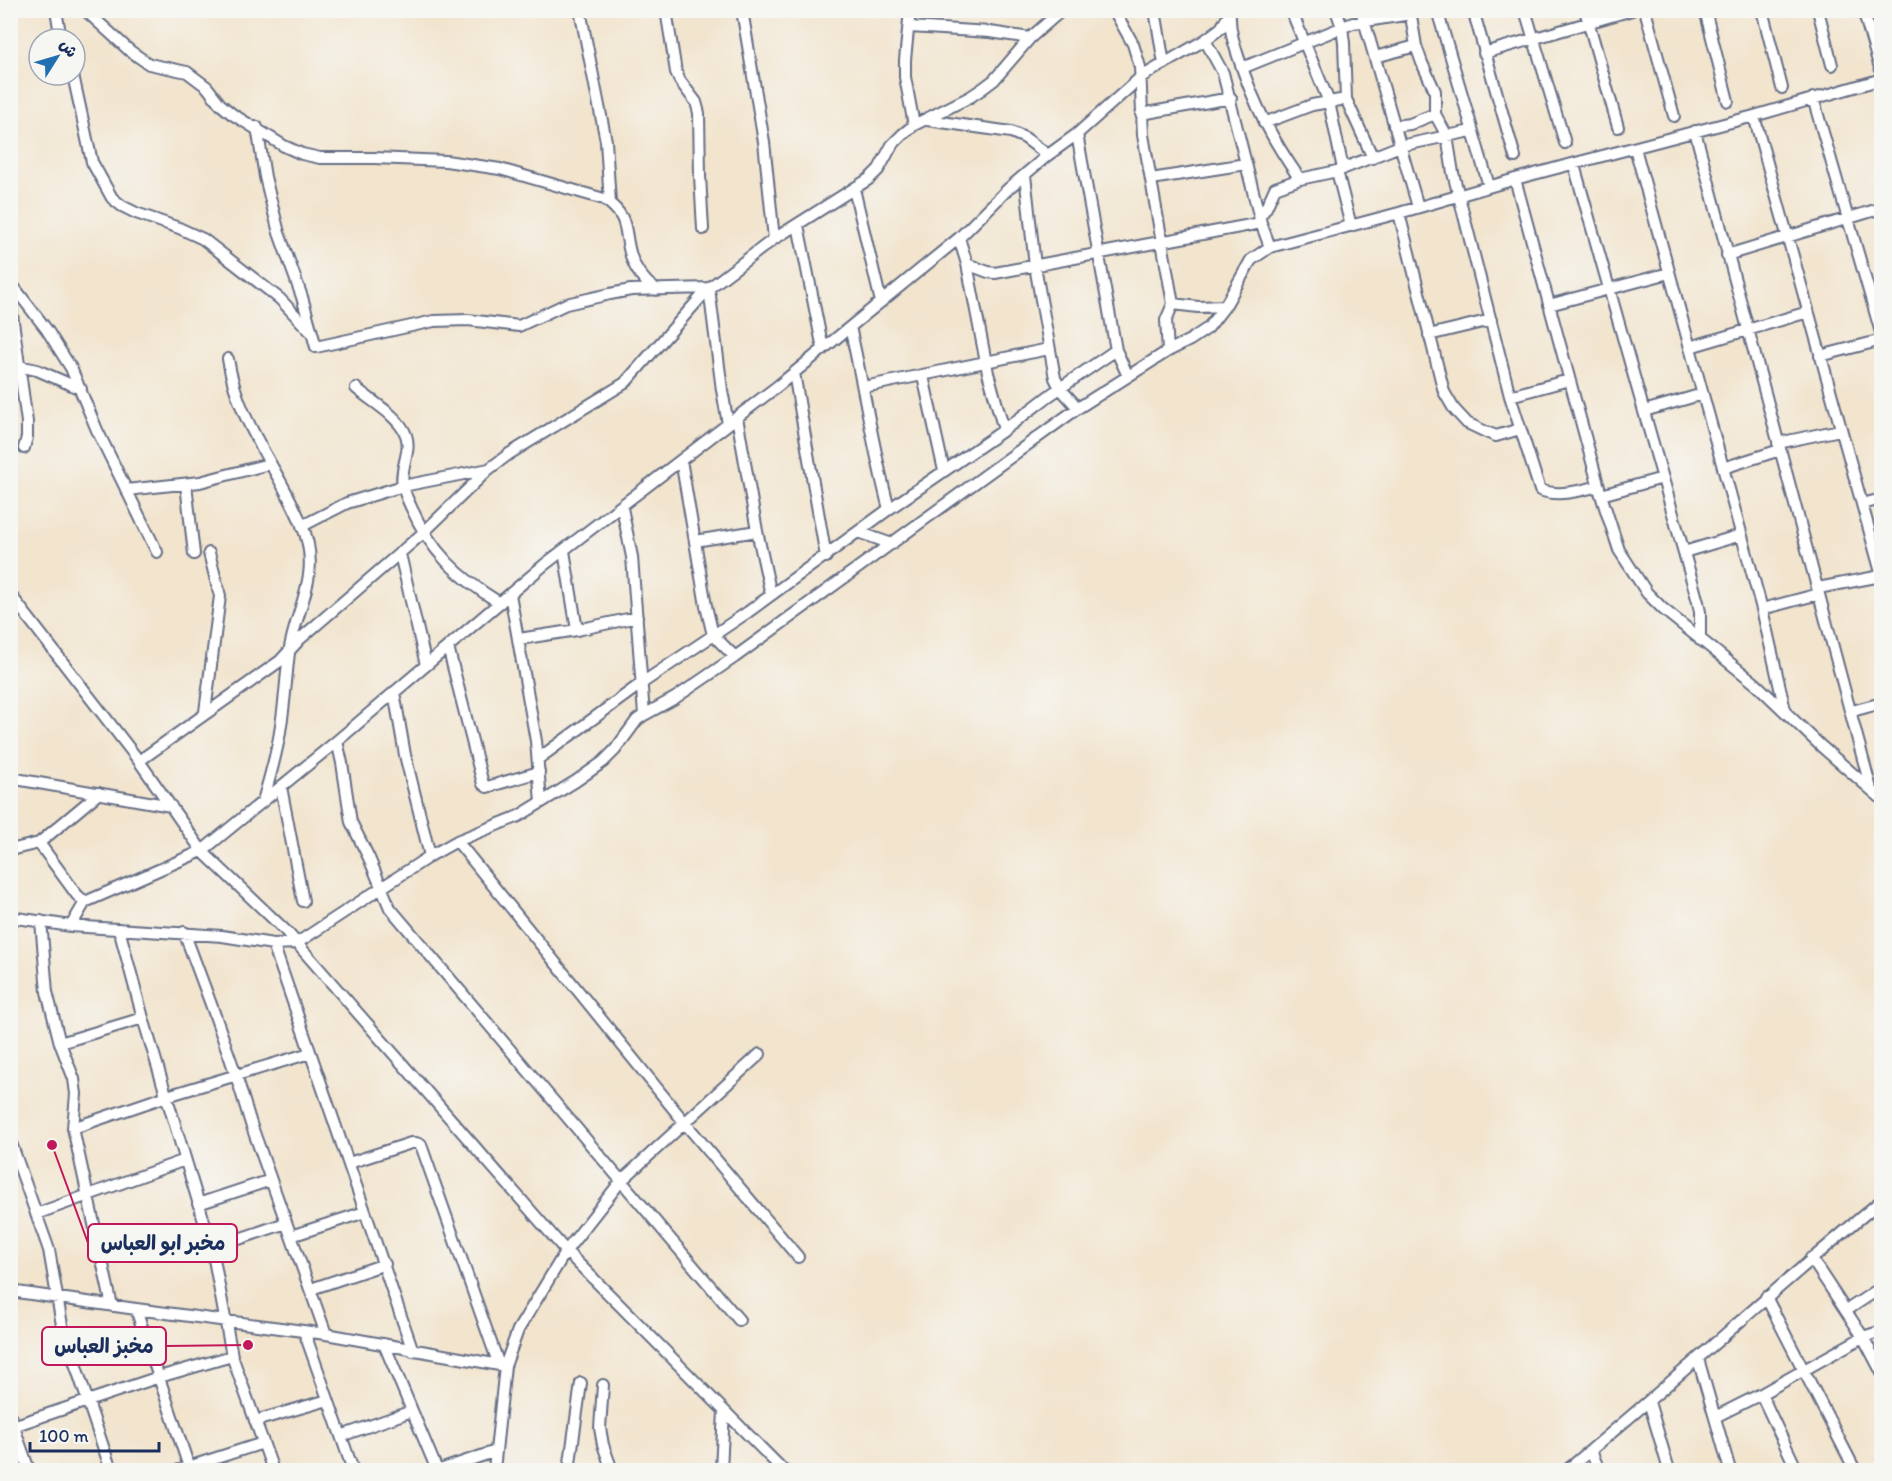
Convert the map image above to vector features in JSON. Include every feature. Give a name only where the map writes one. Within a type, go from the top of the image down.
[{"type":"street","points":[[56,10],[59,27]]},
{"type":"street","points":[[85,10],[130,51],[149,64],[187,72],[207,87],[220,104],[232,114],[284,146],[302,154],[320,158],[446,161],[501,169],[604,199],[610,203],[626,225],[631,256],[637,270],[645,282],[656,290]]},
{"type":"street","points":[[580,10],[606,141],[610,203]]},
{"type":"street","points":[[666,10],[676,72],[696,102],[699,113],[703,229]]},
{"type":"street","points":[[742,10],[764,142],[774,239]]},
{"type":"street","points":[[910,10],[905,77],[914,125]]},
{"type":"street","points":[[139,761],[205,712],[266,672],[300,639],[400,554],[489,469],[508,454],[625,383],[709,288],[774,239],[869,179],[879,169],[892,146],[903,134],[914,125],[927,120],[994,80],[1030,38],[1062,10]]},
{"type":"street","points":[[1114,10],[1133,44],[1141,77],[1141,114],[1173,304],[1166,320],[1168,351]]},
{"type":"street","points":[[1155,10],[1164,64]]},
{"type":"street","points":[[1291,10],[1329,102],[1351,226]]},
{"type":"street","points":[[1336,10],[1342,27],[1346,99],[1373,158]]},
{"type":"street","points":[[1437,10],[1489,186]]},
{"type":"street","points":[[1473,10],[1515,157]]},
{"type":"street","points":[[1525,10],[1565,143]]},
{"type":"street","points":[[1585,10],[1618,127]]},
{"type":"street","points":[[1484,53],[1632,10]]},
{"type":"street","points":[[1645,10],[1674,116]]},
{"type":"street","points":[[1705,10],[1728,101]]},
{"type":"street","points":[[1762,10],[1782,87]]},
{"type":"street","points":[[1818,10],[1832,65]]},
{"type":"street","points":[[10,917],[71,926],[222,936],[273,944],[297,943],[430,856],[457,841],[519,816],[603,762],[637,720],[675,698],[735,657],[1078,408],[1208,328],[1226,306],[1251,260],[1270,247],[1754,116],[1813,98],[1881,72],[1863,10]]},
{"type":"street","points":[[71,926],[85,902],[201,851],[337,741],[510,594],[881,302],[958,238],[1025,175],[1077,134],[1141,77],[1205,40],[1221,28],[1231,11]]},
{"type":"street","points":[[1231,11],[1231,29],[1251,94],[1264,123],[1300,179]]},
{"type":"street","points":[[1242,68],[1342,27],[1363,16],[1411,12],[1416,46],[1435,91],[1435,114],[1447,136],[1459,196],[1510,396],[1540,490],[1551,494],[1600,490],[1663,478]]},
{"type":"street","points":[[1363,16],[1418,207]]},
{"type":"street","points":[[910,27],[990,32],[1030,38]]},
{"type":"street","points":[[1205,40],[1220,65],[1231,99],[1260,220],[1270,247]]},
{"type":"street","points":[[1375,57],[1416,46]]},
{"type":"street","points":[[76,87],[92,162],[112,198],[122,206],[203,239],[272,292],[310,331]]},
{"type":"street","points":[[1813,98],[1881,336]]},
{"type":"street","points":[[1141,114],[1231,99]]},
{"type":"street","points":[[1264,123],[1292,111],[1346,99]]},
{"type":"street","points":[[1394,126],[1410,124],[1435,114]]},
{"type":"street","points":[[1754,116],[1881,576],[1819,591],[1762,609]]},
{"type":"street","points":[[927,120],[1011,132],[1025,138],[1048,155]]},
{"type":"street","points":[[256,127],[265,177],[279,233],[302,297],[316,347],[434,321],[468,320],[519,326],[566,304],[631,290],[709,288]]},
{"type":"street","points":[[1260,220],[1275,188],[1300,179],[1340,170],[1400,146],[1472,131]]},
{"type":"street","points":[[1695,131],[1872,789]]},
{"type":"street","points":[[1077,134],[1116,350],[1128,376]]},
{"type":"street","points":[[1635,148],[1762,609],[1785,710]]},
{"type":"street","points":[[1151,179],[1246,164]]},
{"type":"street","points":[[1574,165],[1701,612],[1700,640]]},
{"type":"street","points":[[1025,175],[1035,266],[1055,378],[1060,388],[1078,408]]},
{"type":"street","points":[[1515,179],[1569,380],[1619,550],[1647,593],[1678,622],[1785,710],[1822,747],[1881,799]]},
{"type":"street","points":[[854,189],[881,302]]},
{"type":"street","points":[[1727,255],[1881,207]]},
{"type":"street","points":[[1399,213],[1444,392],[1454,410],[1467,423],[1496,436],[1520,429]]},
{"type":"street","points":[[966,264],[996,273],[1161,242],[1260,220]]},
{"type":"street","points":[[798,225],[823,349]]},
{"type":"street","points":[[958,238],[966,264],[986,363],[1004,430]]},
{"type":"street","points":[[1549,305],[1669,273]]},
{"type":"street","points":[[10,282],[47,330],[71,368],[97,430],[157,552]]},
{"type":"street","points":[[709,288],[720,380],[733,420],[771,595]]},
{"type":"street","points":[[10,300],[14,365],[27,422],[24,448]]},
{"type":"street","points":[[1173,304],[1198,307],[1226,306]]},
{"type":"street","points":[[1690,347],[1808,312]]},
{"type":"street","points":[[1429,335],[1491,320]]},
{"type":"street","points":[[850,327],[864,387],[876,460],[889,509]]},
{"type":"street","points":[[1820,356],[1881,340]]},
{"type":"street","points":[[864,387],[1049,349]]},
{"type":"street","points":[[538,759],[642,683],[826,557],[889,509],[1116,350]]},
{"type":"street","points":[[228,359],[236,393],[250,428],[302,526],[308,548],[310,581],[290,651],[281,727],[263,801]]},
{"type":"street","points":[[14,365],[54,376],[81,389]]},
{"type":"street","points":[[794,372],[826,557]]},
{"type":"street","points":[[923,376],[944,471]]},
{"type":"street","points":[[1510,396],[1569,380]]},
{"type":"street","points":[[356,388],[393,418],[406,435],[403,486],[423,533],[462,577],[500,603]]},
{"type":"street","points":[[1644,411],[1702,394]]},
{"type":"street","points":[[1723,468],[1779,447],[1840,429]]},
{"type":"street","points":[[681,460],[713,635],[735,657]]},
{"type":"street","points":[[126,490],[186,484],[269,464]]},
{"type":"street","points":[[302,526],[347,503],[403,486],[489,469]]},
{"type":"street","points":[[186,484],[194,554]]},
{"type":"street","points":[[1862,504],[1881,498]]},
{"type":"street","points":[[622,508],[632,557],[644,715]]},
{"type":"street","points":[[694,541],[757,531]]},
{"type":"street","points":[[858,532],[892,544]]},
{"type":"street","points":[[1684,552],[1741,535]]},
{"type":"street","points":[[564,551],[576,630]]},
{"type":"street","points":[[205,712],[220,596],[208,553]]},
{"type":"street","points":[[400,554],[426,665]]},
{"type":"street","points":[[10,594],[139,761],[201,851],[297,943],[566,1251],[783,1470]]},
{"type":"street","points":[[510,594],[538,759],[541,802]]},
{"type":"street","points":[[519,639],[637,617]]},
{"type":"street","points":[[448,647],[483,784],[487,787],[539,772]]},
{"type":"street","points":[[394,692],[405,755],[430,856]]},
{"type":"street","points":[[1851,711],[1881,703]]},
{"type":"street","points":[[337,741],[351,822],[390,908],[739,1320]]},
{"type":"street","points":[[10,778],[171,806]]},
{"type":"street","points":[[281,787],[303,901]]},
{"type":"street","points":[[10,850],[39,843],[99,793]]},
{"type":"street","points":[[457,841],[685,1123],[798,1257]]},
{"type":"street","points":[[39,843],[77,895],[85,902]]},
{"type":"street","points":[[41,921],[47,992],[60,1043],[74,1079],[76,1094],[73,1128],[112,1306]]},
{"type":"street","points":[[119,929],[143,1018],[212,1248],[232,1356],[273,1470]]},
{"type":"street","points":[[184,933],[326,1334]]},
{"type":"street","points":[[273,944],[385,1264],[413,1351]]},
{"type":"street","points":[[60,1043],[143,1018]]},
{"type":"street","points":[[73,1128],[167,1096],[310,1053]]},
{"type":"street","points":[[494,1470],[502,1366],[518,1330],[566,1251],[621,1181],[760,1054]]},
{"type":"street","points":[[10,1140],[49,1250],[62,1326],[111,1470]]},
{"type":"street","points":[[349,1163],[411,1143],[421,1146],[502,1366]]},
{"type":"street","points":[[36,1214],[186,1160]]},
{"type":"street","points":[[198,1204],[271,1180]]},
{"type":"street","points":[[1567,1470],[1649,1402],[1766,1297],[1881,1200]]},
{"type":"street","points":[[291,1236],[365,1212]]},
{"type":"street","points":[[212,1248],[286,1223]]},
{"type":"street","points":[[1811,1258],[1847,1310],[1881,1373]]},
{"type":"street","points":[[311,1289],[385,1264]]},
{"type":"street","points":[[1847,1310],[1881,1287]]},
{"type":"street","points":[[10,1291],[326,1334],[502,1366]]},
{"type":"street","points":[[1766,1297],[1855,1470]]},
{"type":"street","points":[[136,1309],[186,1469],[263,1443]]},
{"type":"street","points":[[1715,1417],[1863,1337],[1881,1330]]},
{"type":"street","points":[[304,1331],[353,1470]]},
{"type":"street","points":[[73,1359],[145,1337]]},
{"type":"street","points":[[384,1344],[438,1470],[496,1451]]},
{"type":"street","points":[[29,1470],[12,1423],[232,1356]]},
{"type":"street","points":[[1698,1359],[1730,1470]]},
{"type":"street","points":[[569,1470],[581,1383]]},
{"type":"street","points":[[603,1385],[600,1428],[612,1470]]},
{"type":"street","points":[[1761,1394],[1797,1470]]},
{"type":"street","points":[[255,1421],[328,1400]]},
{"type":"street","points":[[1649,1402],[1669,1470]]},
{"type":"street","points":[[341,1436],[412,1411]]},
{"type":"street","points":[[721,1470],[724,1411]]},
{"type":"street","points":[[1591,1451],[1599,1470]]},
{"type":"place","name":"مخبر ابو العباس","points":[[52,1145]]},
{"type":"place","name":"مخبز العباس","points":[[248,1345]]}]
